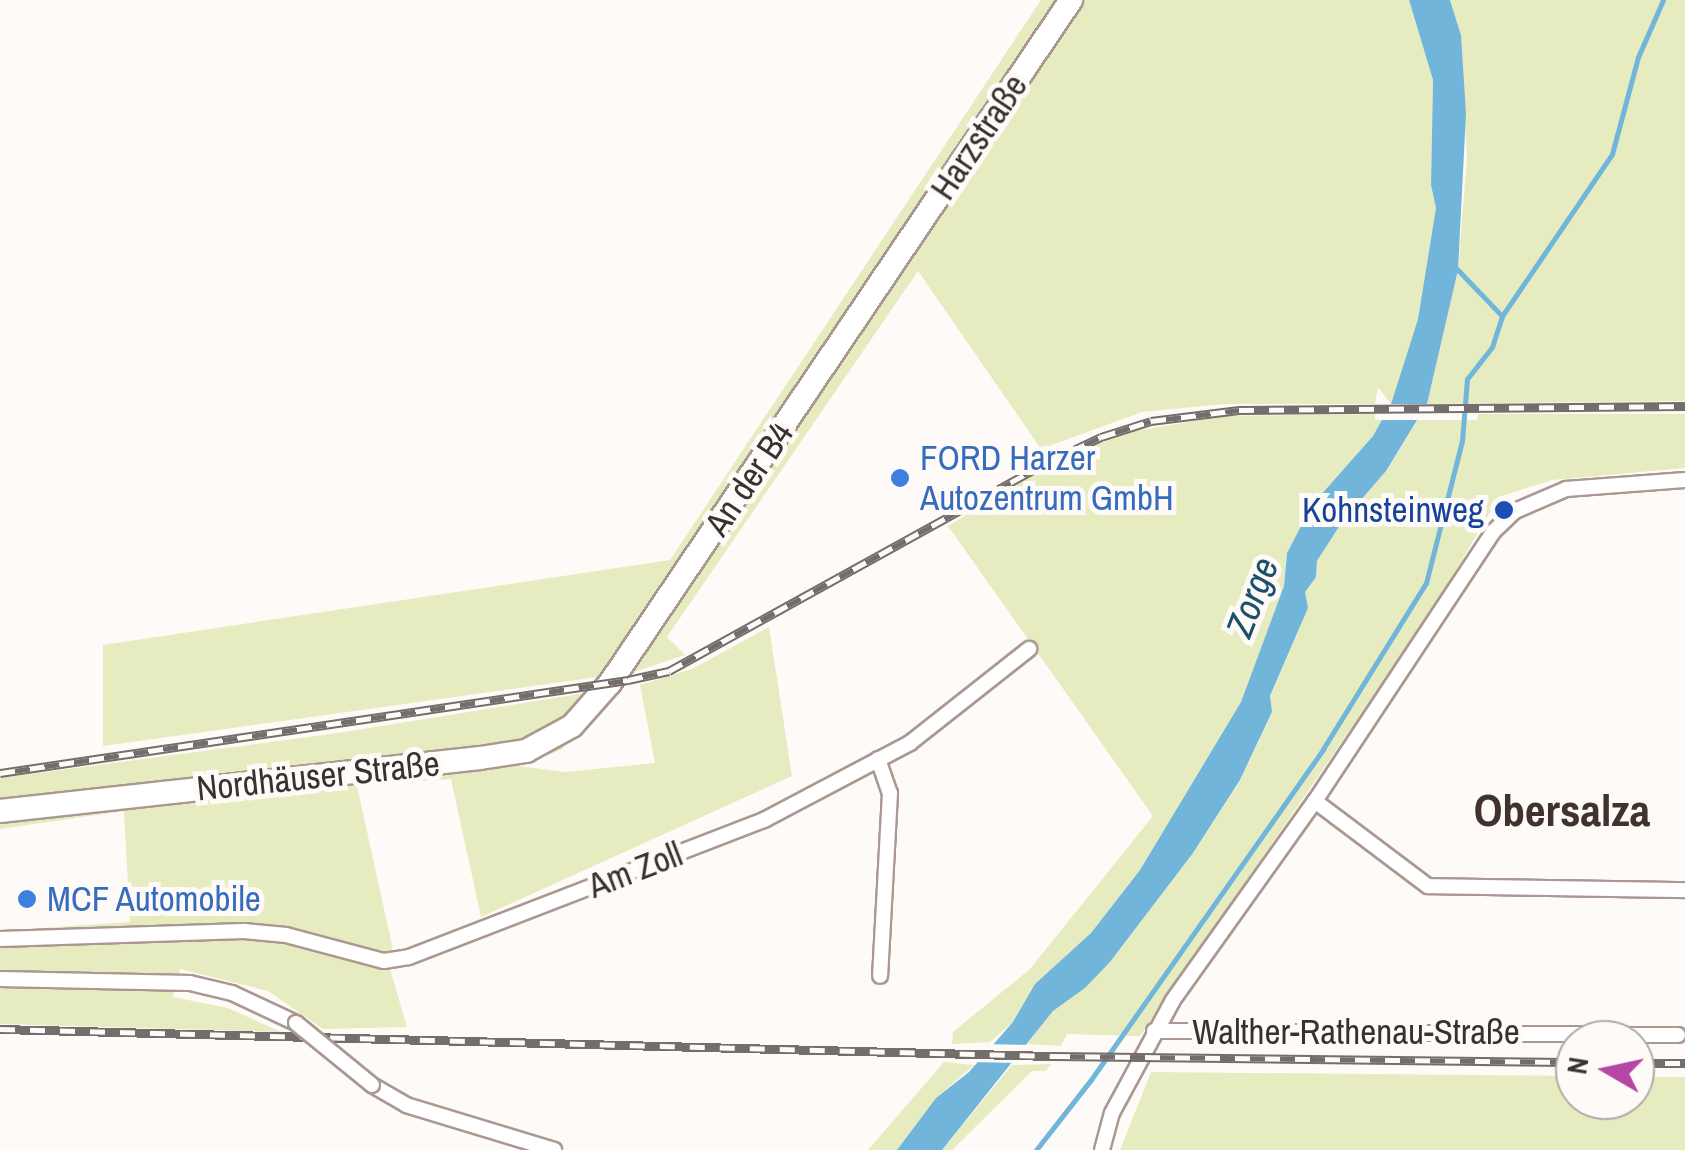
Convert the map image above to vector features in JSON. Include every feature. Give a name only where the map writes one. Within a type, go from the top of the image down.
[{"type":"main road","name":"Harzstraße","points":[[888,274],[1071,0]]},
{"type":"main road","name":"An der B4","points":[[610,683],[888,274]]},
{"type":"main road","name":"Nordhäuser Straße","points":[[0,811],[526,751],[572,726],[610,683]]},
{"type":"street","points":[[1102,1150],[1112,1113],[1154,1030],[1315,801],[1473,560],[1515,510],[1566,489],[1685,480]]},
{"type":"street","name":"Am Zoll","points":[[0,940],[244,931],[286,936],[384,961],[409,957],[764,820],[910,743],[1029,650]]},
{"type":"street","points":[[878,759],[890,794],[880,976]]},
{"type":"street","points":[[1315,801],[1428,886],[1685,890]]},
{"type":"street","points":[[0,979],[205,986],[262,1005],[296,1023],[372,1086],[406,1106],[554,1150]]},
{"type":"street","name":"Walther-Rathenau-Straße","points":[[1154,1030],[1678,1035]]},
{"type":"green space","points":[[1041,0],[1409,0],[1433,80],[1431,185],[1436,208],[1418,319],[1391,404],[1378,387],[1375,404],[1224,404],[1142,412],[1041,449],[918,271],[667,637],[685,655],[634,672],[103,746],[103,645],[670,560]]},
{"type":"green space","points":[[1450,0],[1685,0],[1685,401],[1427,404],[1458,270],[1467,157],[1461,35]]},
{"type":"green space","points":[[1375,414],[1375,420],[1383,420],[1373,436],[1312,505],[1287,553],[1284,586],[1241,702],[1140,870],[1091,933],[1035,984],[1013,1022],[990,1042],[952,1044],[953,1032],[1030,969],[1153,816],[948,526],[1036,473],[1123,433],[1224,416]]},
{"type":"green space","points":[[1478,414],[1685,414],[1685,468],[1552,480],[1499,497],[1433,609],[1140,1036],[1067,1034],[1061,1046],[1027,1044],[1053,1011],[1085,988],[1110,962],[1193,853],[1240,781],[1272,713],[1270,697],[1301,625],[1305,591],[1316,577],[1317,561],[1342,522],[1386,471],[1418,420],[1477,420]]},
{"type":"green space","points":[[769,627],[792,776],[481,917],[451,779],[357,786],[392,945],[390,969],[407,1027],[323,1029],[268,991],[180,969],[173,997],[228,1008],[281,1032],[0,1024],[0,931],[130,922],[124,811],[0,829],[0,778],[338,733],[623,687],[561,750],[518,766],[565,772],[655,763],[640,685],[692,669]]},
{"type":"green space","points":[[944,1062],[974,1065],[936,1098],[897,1150],[868,1150]]},
{"type":"green space","points":[[1051,1064],[1046,1071],[1032,1071],[952,1150],[942,1150],[1012,1065]]},
{"type":"green space","points":[[1151,1072],[1555,1076],[1555,1120],[1655,1120],[1655,1077],[1685,1077],[1685,1150],[1120,1150]]},
{"type":"water","points":[[1409,0],[1450,0],[1461,35],[1466,114],[1458,270],[1427,404],[1386,471],[1342,522],[1317,561],[1316,577],[1305,592],[1308,608],[1270,696],[1272,712],[1240,780],[1193,853],[1110,962],[1085,988],[1053,1011],[942,1150],[897,1150],[936,1098],[969,1072],[1013,1022],[1035,984],[1091,933],[1140,870],[1241,702],[1284,586],[1287,553],[1312,505],[1373,436],[1391,404],[1418,319],[1436,208],[1431,185],[1433,80]]},
{"type":"pier","points":[[1386,404],[1432,404],[1424,420],[1377,420]]},
{"type":"pier","points":[[983,1044],[1032,1045],[1019,1063],[970,1062]]},
{"type":"waterway","points":[[1036,1150],[1090,1081],[1323,749],[1426,583],[1462,441],[1467,379],[1492,347],[1502,316],[1612,154],[1638,57],[1663,0]]},
{"type":"waterway","points":[[1456,268],[1502,316]]},
{"type":"railway","points":[[0,773],[669,671],[1044,464],[1101,437],[1151,421],[1239,410],[1685,406]]},
{"type":"railway","points":[[0,1029],[1055,1056],[1555,1062]]},
{"type":"railway","points":[[1655,1063],[1685,1063]]},
{"type":"place","name":"FORD Harzer Autozentrum GmbH","points":[[900,478]]},
{"type":"place","name":"Kohnsteinweg","points":[[1504,510]]},
{"type":"place","name":"MCF Automobile","points":[[27,899]]},
{"type":"district","name":"Obersalza","points":[[1562,810]]},
{"type":"water label","name":"Zorge","points":[[1252,597]]}]
